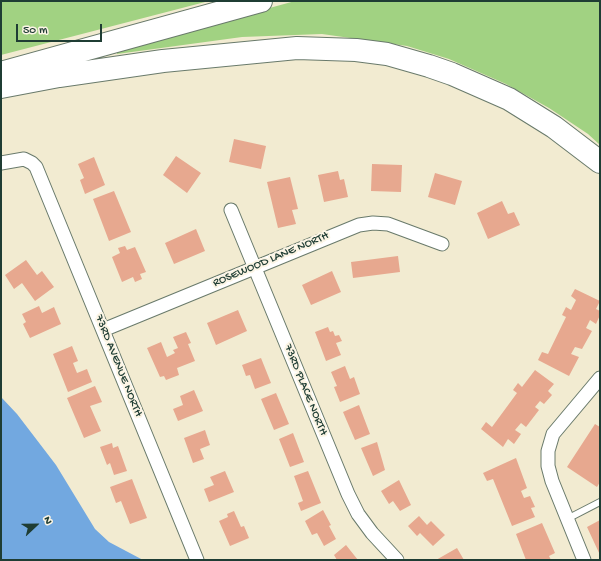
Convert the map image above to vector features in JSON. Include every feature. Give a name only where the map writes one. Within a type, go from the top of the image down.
[{"type":"highway","points":[[1,73],[262,1]]},
{"type":"highway","points":[[1,87],[94,70],[170,60],[297,48],[356,50],[387,54],[429,66],[452,74],[508,99],[554,127],[600,162]]},
{"type":"street","name":"73RD AVENUE NORTH","points":[[1,163],[24,159],[32,162],[38,172],[197,560]]},
{"type":"street","name":"73RD PLACE NORTH","points":[[231,210],[348,494],[358,514],[372,533],[397,560]]},
{"type":"street","name":"ROSEWOOD LANE NORTH","points":[[103,330],[345,230],[373,223],[388,224],[442,244]]},
{"type":"street","points":[[584,560],[552,481],[548,466],[548,451],[554,434],[600,378]]},
{"type":"lane","points":[[567,519],[600,502]]},
{"type":"green space","points":[[1,1],[209,1],[1,55]]},
{"type":"green space","points":[[295,1],[600,1],[600,145],[588,134],[549,108],[506,84],[449,59],[407,46],[322,34],[242,37],[117,54],[117,50]]},
{"type":"water","points":[[1,397],[17,414],[56,465],[95,529],[109,542],[143,560],[1,560]]},
{"type":"building","points":[[234,139],[266,146],[261,169],[229,162]]},
{"type":"building","points":[[176,156],[201,173],[187,193],[163,175]]},
{"type":"building","points":[[94,157],[105,185],[85,194],[80,180],[84,178],[78,164]]},
{"type":"building","points":[[372,164],[402,165],[401,192],[371,191]]},
{"type":"building","points":[[338,171],[340,180],[344,179],[348,197],[324,202],[318,175]]},
{"type":"building","points":[[435,173],[462,181],[455,205],[428,197]]},
{"type":"building","points":[[290,177],[298,209],[292,210],[296,224],[278,228],[267,182]]},
{"type":"building","points":[[114,191],[131,232],[109,241],[93,199]]},
{"type":"building","points":[[502,201],[508,214],[514,212],[520,225],[488,239],[477,213]]},
{"type":"building","points":[[196,229],[205,251],[174,264],[165,243]]},
{"type":"building","points":[[125,246],[127,250],[135,247],[146,272],[140,274],[142,279],[135,282],[133,277],[122,282],[112,257],[120,253],[118,248]]},
{"type":"building","points":[[398,256],[400,272],[353,278],[351,262]]},
{"type":"building","points":[[26,260],[37,275],[42,271],[54,287],[35,301],[22,283],[14,289],[5,275]]},
{"type":"building","points":[[332,271],[341,292],[311,305],[302,285]]},
{"type":"building","points":[[575,289],[600,301],[596,309],[600,311],[600,315],[596,324],[590,320],[586,328],[592,331],[582,349],[575,347],[571,354],[579,357],[569,376],[538,360],[542,352],[548,354],[566,317],[562,315],[566,307],[571,310],[576,300],[571,296]]},
{"type":"building","points":[[39,306],[42,313],[54,307],[61,324],[30,338],[23,324],[26,322],[22,314]]},
{"type":"building","points":[[238,310],[247,331],[216,345],[207,323]]},
{"type":"building","points":[[328,327],[330,332],[333,331],[335,336],[339,335],[342,341],[336,343],[341,355],[326,361],[315,332]]},
{"type":"building","points":[[186,332],[191,343],[188,344],[195,361],[177,368],[179,375],[166,380],[164,376],[160,377],[147,348],[161,342],[167,357],[175,353],[173,350],[178,348],[173,337]]},
{"type":"building","points":[[72,346],[78,361],[73,363],[77,373],[87,369],[92,382],[68,392],[53,354]]},
{"type":"building","points":[[261,358],[271,383],[255,389],[250,375],[246,376],[242,365]]},
{"type":"building","points":[[345,366],[350,379],[354,377],[360,394],[340,402],[334,387],[337,386],[331,372]]},
{"type":"building","points":[[535,370],[554,384],[548,391],[552,395],[544,404],[540,401],[535,407],[539,410],[526,427],[521,423],[515,430],[521,434],[514,444],[508,439],[503,447],[481,429],[486,422],[492,427],[517,393],[513,390],[518,383],[522,387]]},
{"type":"building","points":[[95,386],[102,402],[90,406],[101,431],[84,438],[67,398]]},
{"type":"building","points":[[194,390],[203,411],[178,421],[173,409],[183,405],[180,396]]},
{"type":"building","points":[[276,393],[289,424],[274,430],[261,399]]},
{"type":"building","points":[[359,405],[370,434],[355,440],[343,412]]},
{"type":"building","points":[[595,424],[600,427],[600,482],[597,487],[567,467]]},
{"type":"building","points":[[205,430],[210,445],[200,449],[204,459],[193,463],[184,438]]},
{"type":"building","points":[[293,433],[304,462],[290,467],[279,439]]},
{"type":"building","points":[[377,442],[385,470],[373,476],[361,448]]},
{"type":"building","points":[[112,443],[113,448],[118,446],[127,471],[114,475],[110,463],[107,465],[100,447]]},
{"type":"building","points":[[516,458],[527,488],[521,491],[524,498],[530,496],[535,507],[531,508],[535,517],[512,526],[493,479],[487,481],[483,473]]},
{"type":"building","points":[[225,471],[234,492],[209,502],[204,489],[214,485],[210,477]]},
{"type":"building","points":[[308,471],[321,503],[301,511],[298,503],[303,501],[294,476]]},
{"type":"building","points":[[132,479],[147,518],[130,524],[121,501],[116,503],[110,487]]},
{"type":"building","points":[[399,480],[411,505],[400,511],[393,501],[389,504],[381,491]]},
{"type":"building","points":[[323,510],[336,539],[324,546],[317,533],[312,535],[305,521]]},
{"type":"building","points":[[234,511],[241,527],[244,526],[249,538],[230,546],[219,521],[228,517],[227,514]]},
{"type":"building","points":[[419,516],[427,525],[431,521],[445,535],[433,546],[420,533],[417,536],[408,526]]},
{"type":"building","points":[[600,520],[600,555],[587,527]]},
{"type":"building","points":[[542,523],[555,553],[549,556],[551,560],[526,560],[516,534]]},
{"type":"building","points":[[346,545],[358,560],[337,560],[334,555]]},
{"type":"building","points":[[457,548],[464,560],[436,560]]}]
